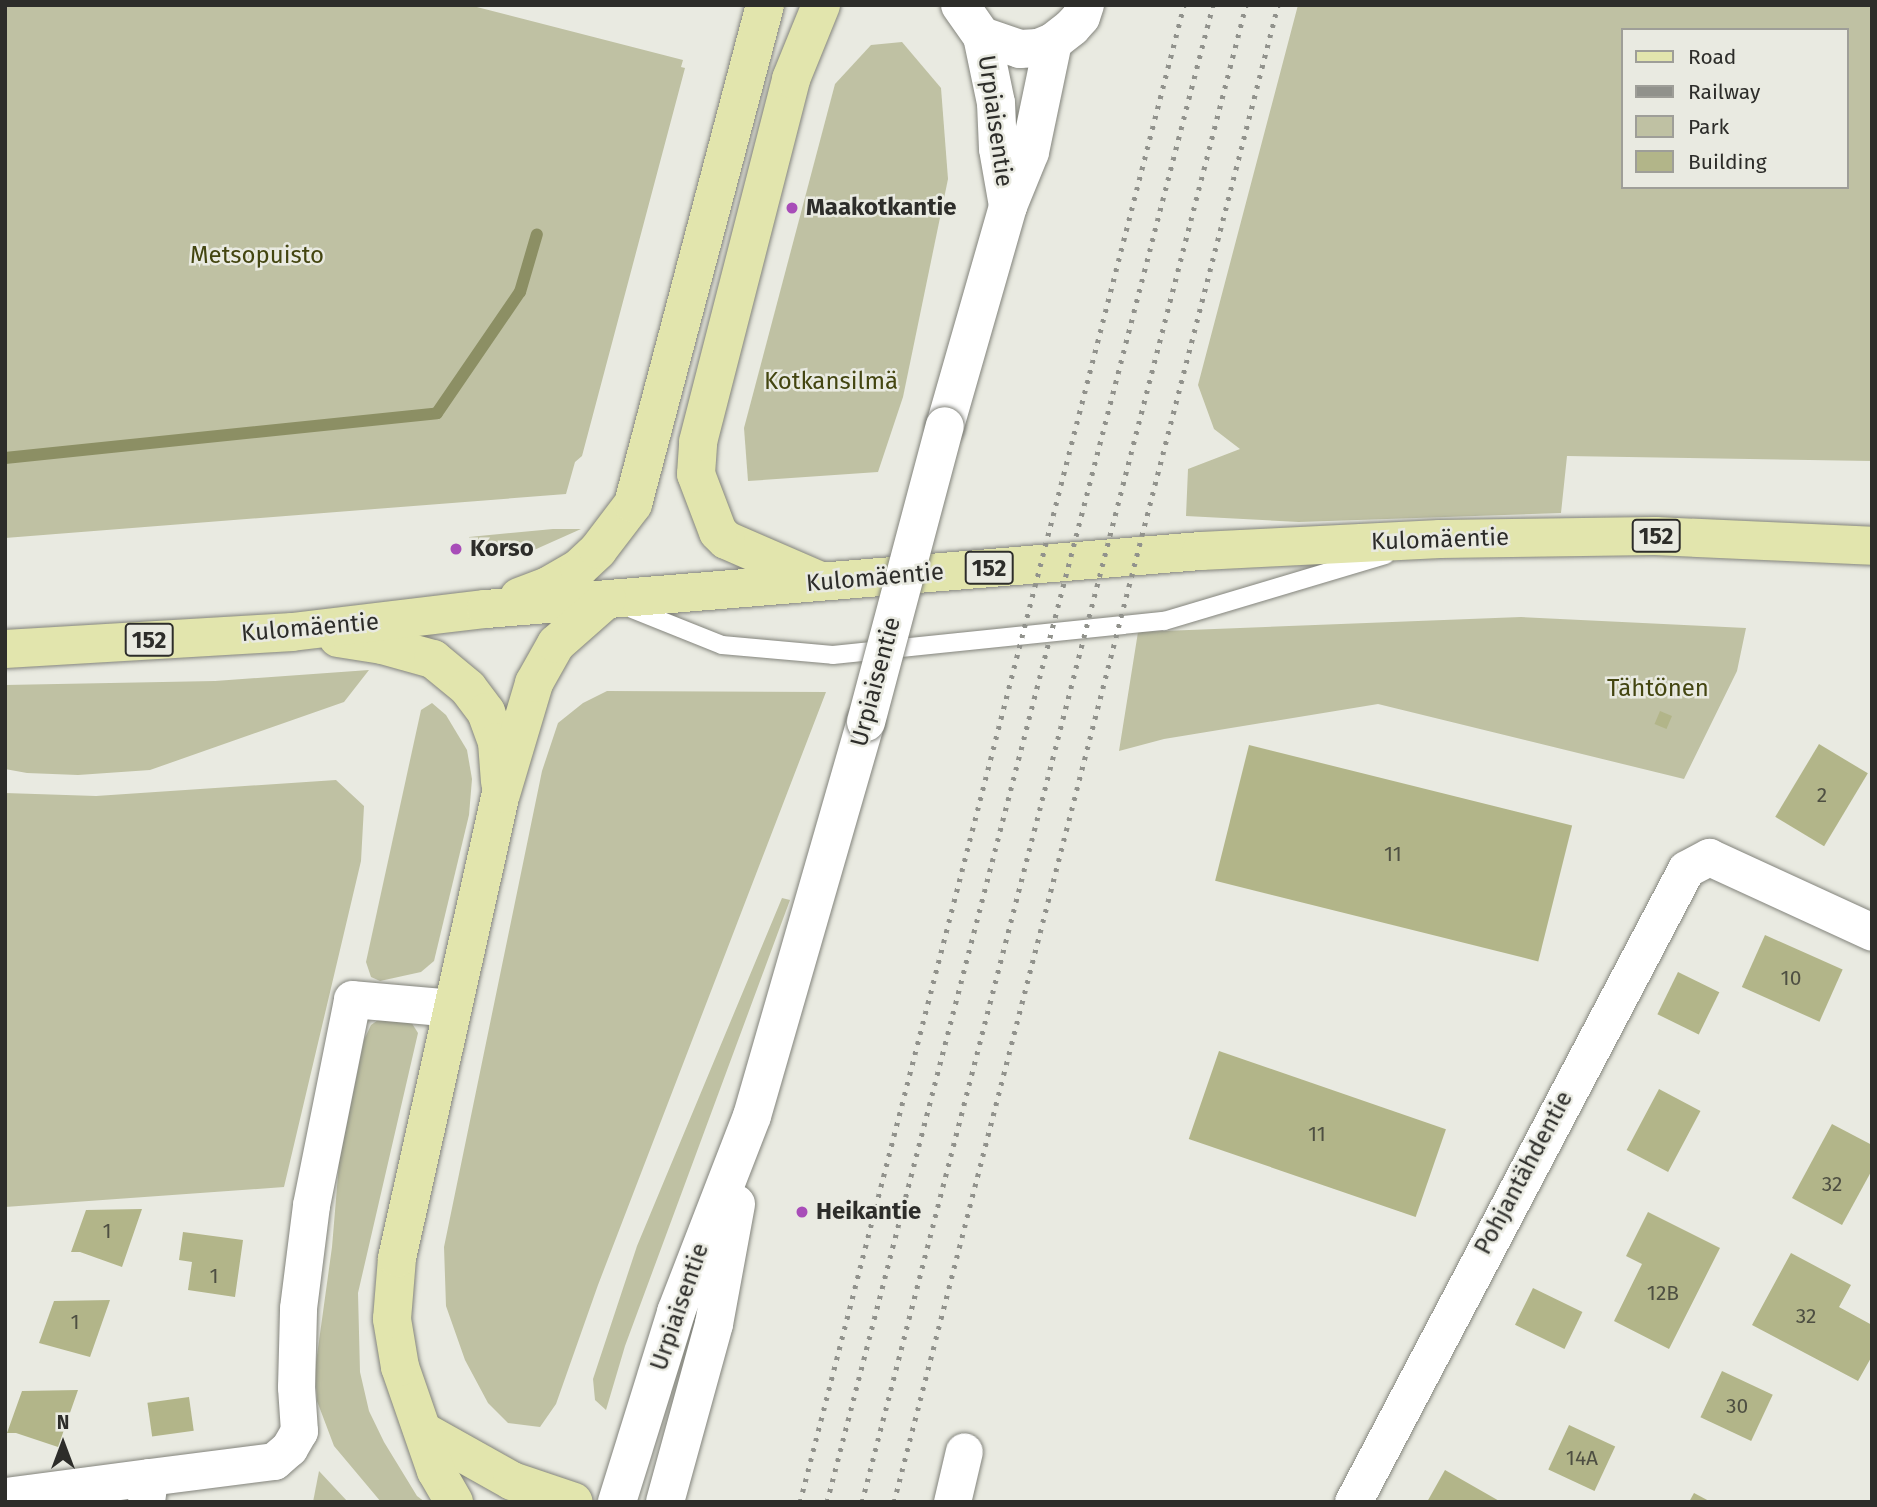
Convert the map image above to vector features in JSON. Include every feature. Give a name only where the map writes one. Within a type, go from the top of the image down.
[{"type":"main road","points":[[486,609],[548,586],[579,568],[597,550],[633,504],[765,5]]},
{"type":"main road","points":[[821,5],[791,79],[698,442],[696,474],[718,532],[726,540],[823,582]]},
{"type":"main road","points":[[1053,42],[1072,27],[1085,5]]},
{"type":"main road","name":"Urpiaisentie","points":[[964,14],[1020,49],[1038,48],[1053,42]]},
{"type":"main road","name":"Urpiaisentie","points":[[964,14],[996,103],[998,149],[1008,206]]},
{"type":"main road","name":"Urpiaisentie","points":[[617,1502],[676,1311],[752,1116],[866,722],[945,426],[1008,206],[1030,152],[1053,42]]},
{"type":"main road","name":"Kulomäentie","points":[[5,649],[292,632],[486,609],[1201,551],[1440,539],[1654,536],[1872,546]]},
{"type":"main road","points":[[454,1502],[436,1471],[400,1367],[393,1319],[397,1258],[501,794],[534,683],[556,644],[607,599]]},
{"type":"main road","points":[[292,632],[382,645],[433,659],[468,688],[485,712],[497,742],[501,794]]},
{"type":"main road","name":"Urpiaisentie","points":[[665,1502],[714,1324],[752,1116]]},
{"type":"main road","points":[[423,1431],[512,1481],[574,1502]]},
{"type":"street","name":"Pohjantähdentie","points":[[1353,1502],[1686,869],[1709,857],[1872,932]]},
{"type":"street","points":[[5,1496],[147,1489],[274,1461],[289,1448],[299,1431],[296,1387],[298,1308],[311,1205],[352,999],[452,1009]]},
{"type":"street","points":[[951,1502],[964,1451]]},
{"type":"lane","points":[[607,599],[722,645],[833,655],[1164,621],[1440,539]]},
{"type":"green space","name":"Metsopuisto","points":[[5,5],[469,5],[683,60],[681,67],[685,68],[582,456],[575,462],[566,494],[5,538]]},
{"type":"green space","points":[[1298,5],[1872,5],[1872,461],[1567,456],[1561,513],[1299,522],[1186,516],[1188,469],[1240,449],[1214,429],[1198,385]]},
{"type":"green space","name":"Kotkansilmä","points":[[902,42],[941,88],[948,179],[903,397],[878,472],[748,481],[744,428],[835,84],[871,45]]},
{"type":"green space","points":[[581,529],[534,550],[471,557],[469,537]]},
{"type":"green space","name":"Tähtönen","points":[[1521,617],[1746,628],[1737,671],[1684,779],[1378,704],[1164,739],[1119,751],[1138,632]]},
{"type":"green space","points":[[369,670],[344,702],[150,770],[78,775],[27,773],[5,769],[5,685],[215,681]]},
{"type":"green space","points":[[607,691],[826,692],[598,1285],[556,1404],[540,1427],[508,1423],[488,1403],[465,1360],[446,1306],[444,1247],[542,771],[558,723],[583,703]]},
{"type":"green space","points":[[432,703],[446,715],[467,750],[472,779],[469,815],[434,961],[421,972],[380,981],[371,977],[366,962],[421,710]]},
{"type":"green space","points":[[336,780],[364,806],[361,861],[284,1187],[5,1207],[5,793],[96,796]]},
{"type":"green space","points":[[782,898],[790,900],[625,1346],[606,1410],[595,1400],[593,1379],[637,1246]]},
{"type":"green space","points":[[408,1017],[418,1033],[358,1293],[360,1372],[369,1411],[384,1442],[417,1496],[425,1502],[381,1502],[334,1446],[317,1401],[315,1370],[332,1247],[339,1163],[364,1040],[371,1025],[381,1018]]},
{"type":"green space","points":[[319,1471],[348,1502],[313,1502]]},
{"type":"building","points":[[1660,711],[1672,716],[1666,729],[1655,724]]},
{"type":"building","points":[[1819,744],[1868,773],[1824,846],[1775,817]]},
{"type":"building","points":[[1249,745],[1572,826],[1538,961],[1215,881]]},
{"type":"building","points":[[1765,935],[1843,970],[1819,1022],[1742,987]]},
{"type":"building","points":[[1678,972],[1719,992],[1699,1034],[1657,1014]]},
{"type":"building","points":[[1219,1051],[1446,1129],[1416,1217],[1189,1139]]},
{"type":"building","points":[[1659,1089],[1700,1111],[1668,1172],[1627,1150]]},
{"type":"building","points":[[1832,1124],[1872,1145],[1872,1170],[1842,1225],[1792,1198]]},
{"type":"building","points":[[142,1209],[122,1267],[80,1252],[71,1252],[86,1210]]},
{"type":"building","points":[[1648,1212],[1720,1248],[1669,1349],[1614,1321],[1642,1264],[1626,1256]]},
{"type":"building","points":[[183,1232],[243,1240],[235,1297],[188,1290],[192,1262],[179,1260]]},
{"type":"building","points":[[1791,1253],[1851,1285],[1839,1307],[1872,1325],[1872,1356],[1858,1381],[1752,1325]]},
{"type":"building","points":[[1533,1288],[1582,1312],[1564,1349],[1515,1325]]},
{"type":"building","points":[[110,1300],[90,1357],[39,1343],[54,1301]]},
{"type":"building","points":[[1722,1371],[1773,1395],[1751,1441],[1700,1417]]},
{"type":"building","points":[[78,1390],[58,1447],[16,1433],[7,1433],[22,1391]]},
{"type":"building","points":[[189,1397],[194,1431],[152,1437],[147,1403]]},
{"type":"building","points":[[1569,1425],[1615,1447],[1595,1491],[1548,1469]]},
{"type":"building","points":[[1445,1470],[1501,1502],[1427,1502]]},
{"type":"building","points":[[1694,1493],[1711,1502],[1689,1502]]},
{"type":"waterway","points":[[5,458],[437,413],[520,292],[537,234]]},
{"type":"railway","points":[[800,1502],[1184,5]]},
{"type":"railway","points":[[827,1502],[1213,5]]},
{"type":"railway","points":[[862,1502],[1246,5]]},
{"type":"railway","points":[[894,1502],[1278,5]]},
{"type":"place","name":"Maakotkantie","points":[[792,208]]},
{"type":"place","name":"Korso","points":[[456,549]]},
{"type":"place","name":"Heikantie","points":[[802,1212]]}]
